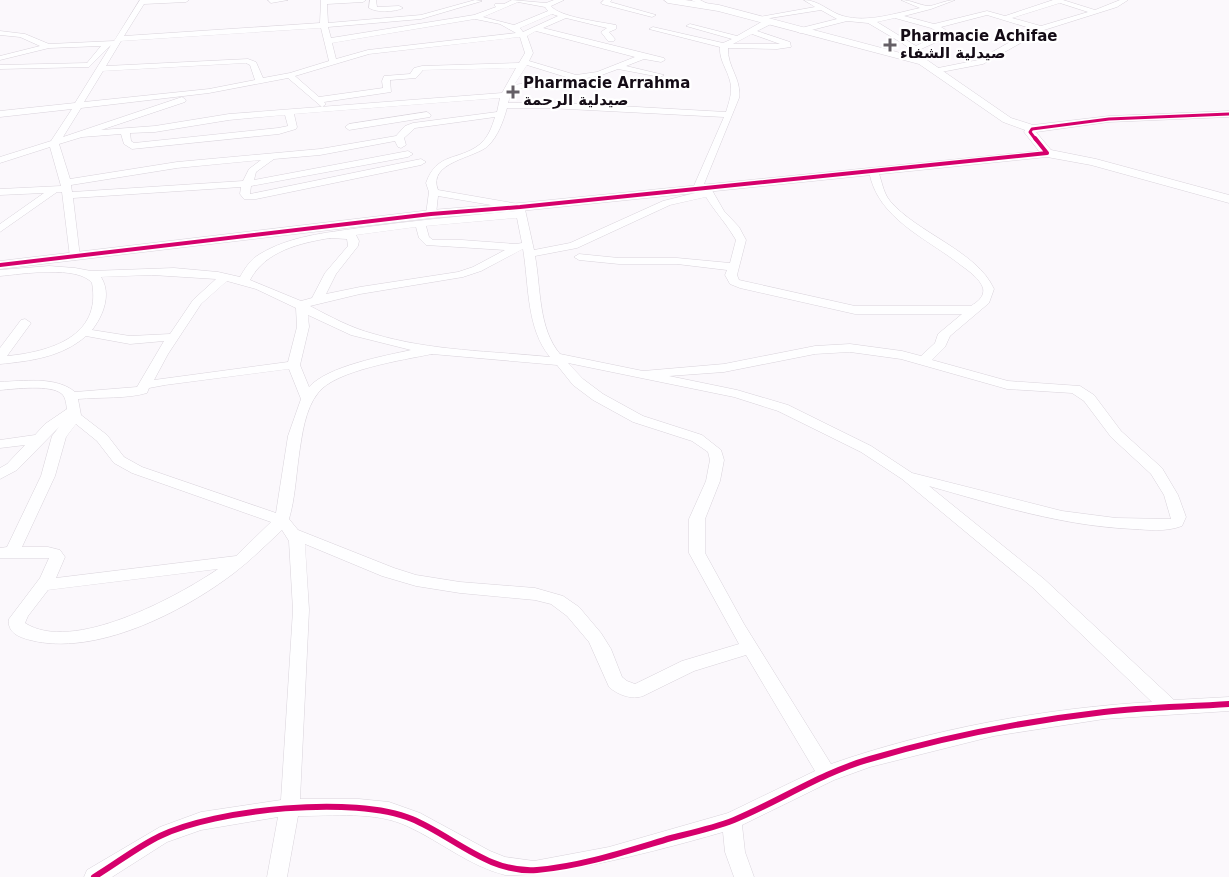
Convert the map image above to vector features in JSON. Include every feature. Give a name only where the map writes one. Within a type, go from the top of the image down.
[{"type":"street","points":[[75,257],[67,189],[54,144],[114,41],[142,1],[186,0]]},
{"type":"street","points":[[271,0],[285,0]]},
{"type":"street","points":[[334,61],[324,27],[325,1],[363,0]]},
{"type":"street","points":[[373,0],[373,8],[376,9],[399,8]]},
{"type":"street","points":[[402,0],[399,8],[403,20]]},
{"type":"street","points":[[0,58],[49,46],[403,20],[459,8],[481,0],[504,6]]},
{"type":"street","points":[[328,41],[475,17],[518,0],[550,9],[615,19]]},
{"type":"street","points":[[515,26],[550,9],[561,0]]},
{"type":"street","points":[[609,0],[604,3],[652,15]]},
{"type":"street","points":[[668,0],[705,4]]},
{"type":"street","points":[[694,0],[800,31],[924,62]]},
{"type":"street","points":[[807,0],[835,15],[847,19],[870,21],[929,8],[952,0]]},
{"type":"street","points":[[904,0],[929,8]]},
{"type":"street","points":[[936,71],[980,62],[1041,28],[1115,6],[1125,0]]},
{"type":"street","points":[[1006,18],[1058,1],[1097,12]]},
{"type":"street","points":[[459,8],[486,14]]},
{"type":"street","points":[[757,18],[822,8]]},
{"type":"street","points":[[566,12],[585,21],[613,27],[605,32],[611,39]]},
{"type":"street","points":[[0,160],[209,92],[289,75],[334,61],[385,49],[474,41],[524,34],[566,12]]},
{"type":"street","points":[[782,14],[812,27]]},
{"type":"street","points":[[934,26],[980,14],[990,14],[1041,28]]},
{"type":"street","points":[[585,21],[598,16]]},
{"type":"street","points":[[897,16],[941,28],[945,34],[915,49]]},
{"type":"street","points":[[399,138],[408,154],[421,162],[438,166],[484,145],[492,134],[504,101],[529,52],[524,34],[515,26],[475,17]]},
{"type":"street","points":[[800,31],[847,19]]},
{"type":"street","points":[[453,21],[460,28]]},
{"type":"street","points":[[870,21],[905,41],[915,49],[924,62],[973,98],[1007,120],[1032,129],[1109,120],[1229,114]]},
{"type":"street","points":[[724,46],[768,22]]},
{"type":"street","points":[[690,26],[738,38]]},
{"type":"street","points":[[536,29],[661,60]]},
{"type":"street","points":[[653,29],[724,46],[788,46],[751,31]]},
{"type":"street","points":[[0,31],[32,39],[38,44],[49,46]]},
{"type":"street","points":[[467,34],[474,41]]},
{"type":"street","points":[[0,66],[89,65],[114,41]]},
{"type":"street","points":[[704,190],[729,115],[735,86],[734,79],[726,67],[724,46]]},
{"type":"street","points":[[0,192],[53,191],[177,165],[320,152],[399,138],[408,128],[413,126],[504,101],[574,77],[600,74],[643,57]]},
{"type":"street","points":[[99,69],[248,61],[253,64],[260,81]]},
{"type":"street","points":[[390,104],[387,78],[413,76],[417,70],[422,68],[524,63],[574,77]]},
{"type":"street","points":[[618,67],[660,75]]},
{"type":"street","points":[[289,75],[326,109]]},
{"type":"street","points":[[317,100],[388,90]]},
{"type":"street","points":[[0,114],[78,104],[209,92]]},
{"type":"street","points":[[82,134],[155,129],[229,117],[390,104],[504,101],[729,115]]},
{"type":"street","points":[[349,127],[504,101]]},
{"type":"street","points":[[125,132],[128,145],[155,144],[288,129],[293,125],[289,112]]},
{"type":"street","points":[[155,129],[155,144]]},
{"type":"street","points":[[1032,129],[1030,132],[1047,153]]},
{"type":"street","points":[[244,282],[254,264],[275,251],[307,240],[339,234],[521,210],[874,170],[1047,153],[1092,162],[1229,199]]},
{"type":"street","points":[[67,189],[246,184],[408,154]]},
{"type":"street","points":[[272,157],[252,171],[246,184],[245,195],[251,197],[421,162]]},
{"type":"street","points":[[431,214],[434,192],[430,183],[438,166]]},
{"type":"street","points":[[874,170],[881,196],[898,215],[967,265],[982,278],[988,287],[988,295],[985,302],[946,333],[940,344],[924,360]]},
{"type":"street","points":[[420,223],[424,238],[430,243],[462,243],[524,248],[573,246],[667,203],[704,190]]},
{"type":"street","points":[[704,190],[735,229],[741,240],[731,275],[732,279],[744,286],[846,309],[872,311],[975,310]]},
{"type":"street","points":[[3,226],[53,191]]},
{"type":"street","points":[[434,192],[521,210]]},
{"type":"street","points":[[0,265],[431,214],[521,210]]},
{"type":"street","points":[[521,210],[524,248],[541,330],[548,347],[578,382],[598,397],[638,419],[697,438],[714,450],[717,460],[713,481],[697,519],[697,553],[750,647],[827,774]]},
{"type":"street","points":[[316,300],[331,274],[354,243],[351,236],[339,234]]},
{"type":"street","points":[[302,305],[316,300],[459,275],[524,248]]},
{"type":"street","points":[[579,257],[619,261],[677,261],[733,267]]},
{"type":"street","points":[[0,273],[51,270],[87,275],[164,272],[224,278],[244,282],[302,305],[342,328],[393,343],[448,353],[560,360],[645,374],[737,394],[783,408],[866,449],[907,476],[1038,583],[1169,707]]},
{"type":"street","points":[[0,360],[26,357],[58,349],[84,332],[98,313],[100,306],[98,282],[87,275]]},
{"type":"street","points":[[0,474],[12,467],[37,439],[73,408],[109,392],[139,392],[147,385],[173,337],[197,302],[224,278]]},
{"type":"street","points":[[302,305],[303,328],[294,365],[307,398]]},
{"type":"street","points":[[0,356],[25,323]]},
{"type":"street","points":[[84,332],[130,340],[173,337]]},
{"type":"street","points":[[73,408],[59,436],[48,476],[6,553],[48,552],[55,554],[57,557],[56,564],[44,585],[20,614],[16,626],[27,634],[52,638],[87,635],[149,616],[242,560],[281,520],[300,416],[307,398],[320,384],[351,369],[372,362],[431,350]]},
{"type":"street","points":[[645,374],[724,368],[815,350],[873,350],[924,360],[985,380],[1007,385],[1080,390],[1089,398],[1116,434],[1156,471],[1171,495],[1180,517],[1178,522],[1169,524],[1086,520],[1021,507],[954,486],[907,476]]},
{"type":"street","points":[[147,385],[194,376],[242,373],[294,365]]},
{"type":"street","points":[[0,386],[48,385],[60,388],[73,408],[102,438],[118,460],[137,470],[281,520],[297,541],[301,610],[290,807],[277,877]]},
{"type":"street","points":[[0,444],[37,439]]},
{"type":"street","points":[[293,534],[320,542],[389,573],[418,580],[541,596],[562,602],[596,639],[603,650],[605,661],[614,680],[628,691],[638,692],[688,666],[750,647]]},
{"type":"street","points":[[44,585],[242,560]]},
{"type":"street","points":[[94,877],[160,836],[201,821],[290,807],[358,808],[389,811],[413,819],[483,858],[505,866],[552,872],[732,821],[827,774],[868,759],[994,729],[1069,716],[1229,704]]},
{"type":"street","points":[[732,821],[735,852],[744,877]]},
{"type":"cycle path","points":[[0,265],[431,214],[520,207],[932,164],[1032,156],[1047,153],[1030,132],[1032,129],[1109,119],[1229,114]]},
{"type":"cycle path","points":[[94,877],[160,836],[201,821],[290,807],[359,808],[389,811],[413,819],[483,858],[505,866],[534,870],[609,856],[732,821],[827,774],[869,759],[994,729],[1104,712],[1229,704]]},
{"type":"place","name":"Pharmacie Achifae صيدلية الشفاء","points":[[890,45]]},
{"type":"place","name":"Pharmacie Arrahma صيدلية الرحمة","points":[[513,92]]}]
